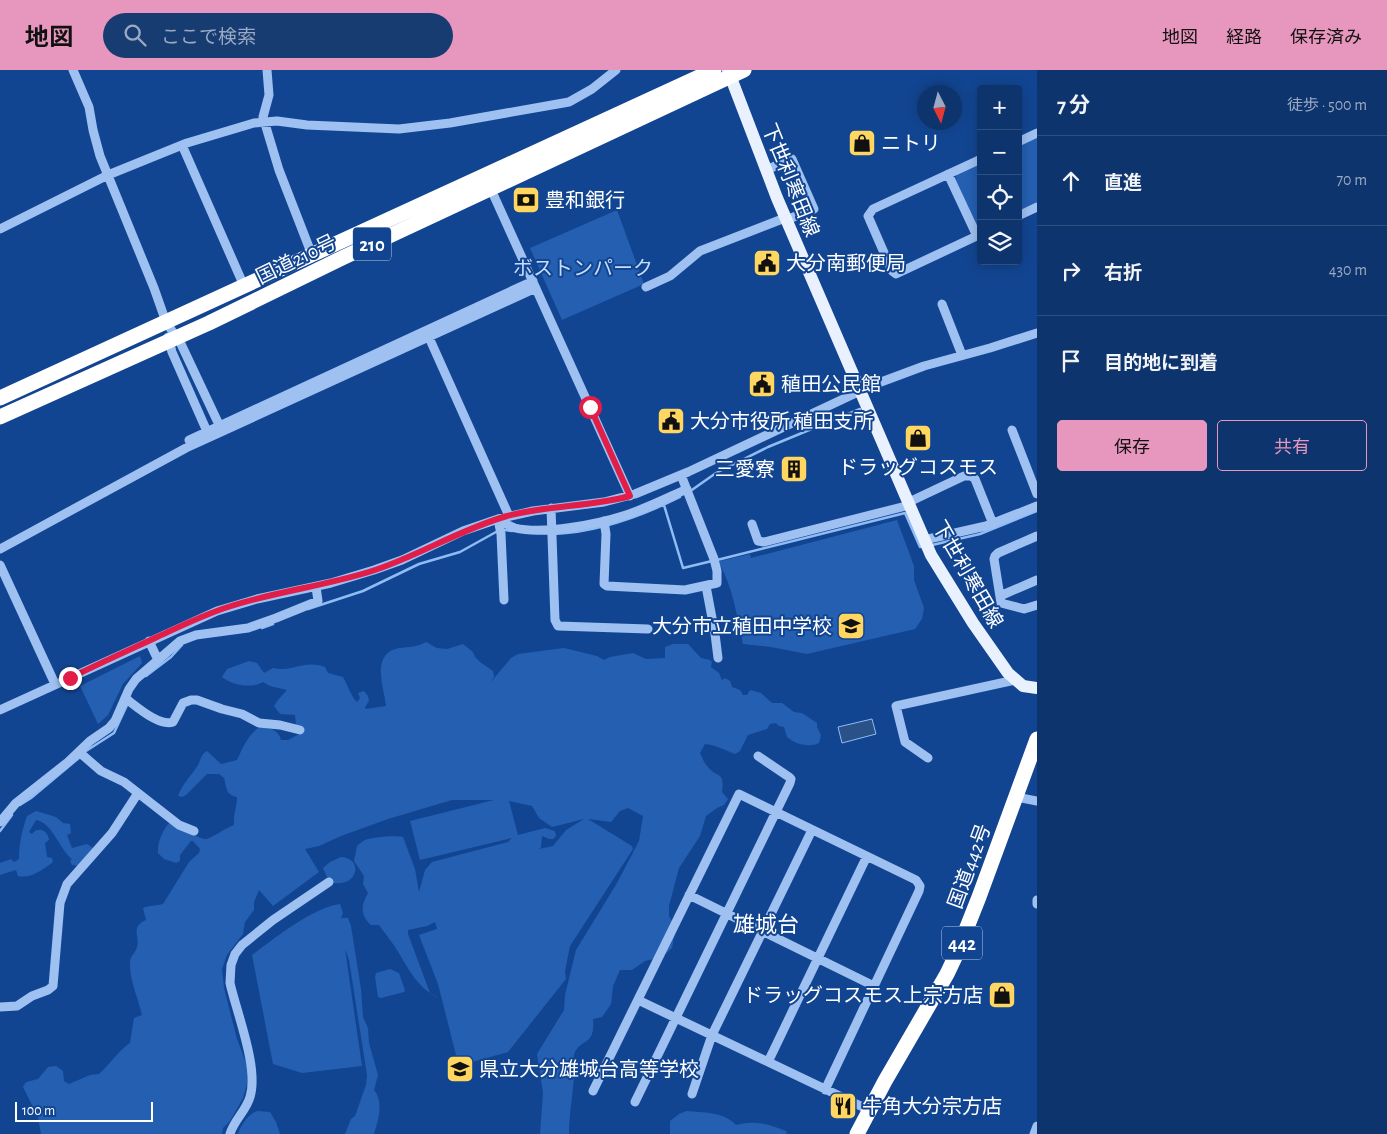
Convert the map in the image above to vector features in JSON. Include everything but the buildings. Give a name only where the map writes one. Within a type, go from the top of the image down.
[{"type":"highway","name":"国道210号","points":[[0,418],[173,339],[714,70]]},
{"type":"highway","name":"国道210号","points":[[0,398],[312,255],[488,182],[734,72]]},
{"type":"highway","name":"国道442号","points":[[857,1134],[956,955],[980,898],[1037,739]]},
{"type":"main road","name":"下世利寒田線","points":[[734,72],[766,170],[924,540],[942,574],[994,655],[1015,680],[1026,686],[1037,688]]},
{"type":"street","points":[[73,70],[89,107],[94,136],[108,175],[166,322],[220,429]]},
{"type":"street","points":[[267,70],[269,95],[264,114],[265,121],[279,170],[312,255]]},
{"type":"street","points":[[0,229],[108,175],[182,145],[232,129],[265,121],[381,129],[416,128],[568,102],[592,89],[616,70]]},
{"type":"street","points":[[1022,140],[1037,133]]},
{"type":"street","points":[[182,145],[244,286]]},
{"type":"street","points":[[646,287],[670,276],[700,251],[814,209],[792,159],[766,170]]},
{"type":"street","points":[[977,161],[873,209],[868,214],[868,219],[895,274],[977,236]]},
{"type":"street","points":[[948,174],[977,231]]},
{"type":"street","points":[[488,182],[630,496]]},
{"type":"street","points":[[1022,214],[1037,207]]},
{"type":"street","points":[[0,543],[209,434],[534,285]]},
{"type":"street","points":[[942,304],[962,355]]},
{"type":"street","points":[[0,710],[206,615],[228,607],[267,596],[316,587],[386,566],[463,531],[498,519],[551,508],[604,502],[630,496],[681,475],[861,390],[924,366],[1037,333]]},
{"type":"street","points":[[427,334],[509,516]]},
{"type":"street","points":[[173,339],[172,352],[209,434]]},
{"type":"street","points":[[1012,430],[1037,494]]},
{"type":"street","points":[[0,549],[209,434]]},
{"type":"street","points":[[604,520],[606,534],[604,584],[607,586],[685,590],[718,582],[715,560],[681,475]]},
{"type":"street","points":[[752,524],[758,541],[764,542],[909,504],[964,476],[971,476],[975,479],[993,524]]},
{"type":"street","points":[[498,519],[514,528],[552,533],[637,511],[687,489]]},
{"type":"street","points":[[924,540],[955,535],[993,524],[1037,506]]},
{"type":"street","points":[[551,508],[556,620],[558,626],[648,629]]},
{"type":"street","points":[[498,519],[501,532],[504,600]]},
{"type":"street","points":[[1037,536],[994,556],[1001,604],[1020,608],[1037,605]]},
{"type":"street","points":[[0,565],[55,684]]},
{"type":"street","points":[[1000,596],[1037,580]]},
{"type":"street","points":[[706,586],[718,658]]},
{"type":"street","points":[[0,822],[16,803],[112,724],[136,679],[180,641],[187,638],[248,628],[276,618],[316,602],[318,598],[316,587]]},
{"type":"street","points":[[149,641],[158,660]]},
{"type":"street","points":[[928,758],[905,742],[896,706],[1015,680]]},
{"type":"street","points":[[125,698],[144,712],[164,723],[173,722],[183,704],[194,700],[242,714],[259,723],[280,724],[300,730]]},
{"type":"street","points":[[79,752],[101,771],[122,781],[179,824],[194,832]]},
{"type":"street","points":[[635,1102],[791,779],[758,756]]},
{"type":"street","points":[[0,1007],[17,1006],[52,986],[60,903],[63,893],[73,877],[112,833],[138,793]]},
{"type":"street","points":[[594,1091],[739,794],[916,880],[920,886],[826,1090]]},
{"type":"street","points":[[1016,797],[1037,801]]},
{"type":"street","points":[[692,1094],[712,1036],[812,830]]},
{"type":"street","points":[[768,1062],[867,856]]},
{"type":"street","points":[[230,1134],[234,1124],[248,1104],[253,1082],[251,1064],[230,983],[233,959],[238,950],[251,937],[329,882]]},
{"type":"street","points":[[689,895],[874,986]]},
{"type":"street","points":[[638,1000],[869,1110]]},
{"type":"street","points":[[1034,1134],[1037,1126]]},
{"type":"green space","points":[[1037,138],[1037,203],[1022,209],[1022,175],[1022,144]]},
{"type":"green space","points":[[977,166],[977,227],[974,226],[954,181],[957,174]]},
{"type":"green space","name":"ボストンパーク","points":[[617,210],[644,284],[562,320],[530,248]]},
{"type":"green space","points":[[897,520],[914,566],[914,580],[924,608],[922,619],[915,629],[807,654],[743,644],[731,592],[719,563],[720,561],[750,554],[751,558]]},
{"type":"green space","points":[[426,642],[437,648],[447,649],[463,644],[473,652],[480,662],[493,671],[494,677],[490,683],[511,658],[518,654],[564,648],[597,656],[604,660],[610,657],[633,653],[646,659],[665,658],[665,647],[673,644],[688,644],[701,658],[712,662],[711,667],[719,673],[722,680],[725,678],[730,681],[732,687],[740,690],[743,695],[747,695],[750,690],[761,693],[772,703],[782,703],[794,712],[802,713],[817,723],[821,735],[819,743],[811,745],[794,742],[787,737],[784,727],[776,723],[770,724],[767,729],[748,735],[740,751],[735,754],[705,744],[700,753],[704,762],[711,770],[721,777],[722,792],[728,799],[724,805],[706,816],[700,836],[679,868],[669,906],[669,916],[676,928],[672,948],[662,957],[645,961],[632,970],[620,970],[613,986],[611,1004],[602,1017],[593,1019],[590,1038],[576,1050],[574,1055],[569,1134],[540,1134],[543,1093],[537,1054],[564,1010],[565,995],[576,950],[617,883],[639,841],[643,816],[628,808],[620,811],[611,822],[588,819],[632,846],[633,849],[570,946],[565,971],[566,979],[508,1052],[465,1064],[457,1059],[438,984],[419,935],[437,929],[435,922],[427,926],[408,930],[430,993],[416,980],[379,925],[371,925],[367,921],[363,914],[363,906],[368,893],[363,884],[364,876],[354,861],[357,846],[365,840],[386,836],[403,837],[415,869],[419,892],[425,870],[432,862],[508,842],[512,838],[420,860],[410,821],[494,800],[452,800],[388,819],[319,846],[305,849],[319,872],[273,906],[259,890],[254,902],[254,910],[245,922],[243,934],[227,955],[222,969],[224,988],[237,1039],[248,1068],[248,1081],[243,1098],[230,1121],[223,1128],[222,1134],[41,1134],[38,1117],[23,1087],[26,1082],[38,1079],[48,1067],[56,1066],[63,1071],[64,1081],[69,1084],[90,1075],[99,1074],[130,1043],[134,1018],[142,1015],[132,982],[130,961],[138,943],[138,926],[146,920],[143,908],[163,904],[189,862],[199,853],[200,849],[191,841],[180,855],[180,861],[176,863],[164,859],[158,853],[158,849],[165,828],[170,822],[194,835],[206,839],[234,825],[237,797],[228,792],[224,778],[219,774],[207,774],[186,795],[178,796],[198,765],[202,755],[207,751],[221,764],[237,760],[249,737],[261,726],[276,732],[281,740],[288,740],[303,732],[296,726],[295,715],[280,714],[274,706],[287,690],[270,686],[263,682],[247,686],[231,682],[222,677],[227,669],[249,661],[257,663],[264,673],[273,668],[286,669],[311,664],[325,667],[328,673],[343,677],[357,702],[360,698],[358,693],[364,691],[369,701],[365,707],[366,709],[386,706],[381,672],[384,657],[390,651],[399,648]],"holes":[[[509,801],[532,806],[539,818],[552,827],[584,819],[566,830],[553,846],[539,849],[542,836],[553,839],[556,836],[555,831],[545,828],[518,835]]]},
{"type":"green space","points":[[140,656],[142,663],[123,684],[108,715],[98,724],[80,686]]},
{"type":"green space","points":[[36,811],[56,817],[63,823],[70,824],[71,833],[67,835],[72,848],[87,844],[93,848],[79,866],[72,865],[70,861],[72,859],[67,855],[47,826],[36,820],[29,832],[32,834],[37,830],[42,830],[47,834],[49,840],[45,843],[47,857],[52,858],[53,862],[46,868],[28,876],[18,876],[16,870],[0,875],[0,863],[11,859],[14,862],[19,859],[21,837],[27,816]]},
{"type":"green space","points":[[341,857],[353,862],[355,871],[349,880],[342,883],[334,883],[327,877],[323,868]]},
{"type":"green space","points":[[340,904],[343,913],[341,918],[348,918],[351,926],[361,989],[363,1017],[368,1028],[369,1043],[378,1075],[374,1090],[379,1100],[379,1112],[374,1134],[345,1134],[351,1119],[355,1116],[366,1085],[367,1075],[349,960],[345,949],[362,1066],[302,1073],[273,1064],[252,955],[306,917]]},
{"type":"green space","points":[[390,969],[399,973],[405,990],[404,992],[381,998],[378,997],[376,973]]},
{"type":"green space","points":[[258,1111],[270,1112],[280,1134],[238,1134],[246,1120]]},
{"type":"green space","points":[[686,1111],[719,1115],[731,1120],[736,1125],[755,1123],[767,1125],[786,1131],[787,1134],[670,1134],[670,1121]]},
{"type":"shaded area","points":[[872,719],[876,734],[842,743],[838,727]]},
{"type":"waterway","points":[[689,492],[716,473],[768,447],[860,409]]},
{"type":"waterway","points":[[554,534],[603,527],[650,511],[680,497]]},
{"type":"waterway","points":[[664,505],[683,568],[712,561]]},
{"type":"waterway","points":[[932,545],[980,534],[1037,511]]},
{"type":"waterway","points":[[717,560],[905,513],[920,547],[924,546]]},
{"type":"waterway","points":[[308,609],[363,591],[419,564],[460,552],[496,532],[512,531]]},
{"type":"waterway","points":[[262,628],[273,624]]},
{"type":"waterway","points":[[146,676],[171,657],[182,645]]},
{"type":"waterway","points":[[86,751],[114,733],[128,703]]},
{"type":"waterway","points":[[20,805],[80,757]]},
{"type":"waterway","points":[[0,831],[12,815]]},
{"type":"place","name":"ニトリ","points":[[862,143]]},
{"type":"place","name":"豊和銀行","points":[[526,200]]},
{"type":"place","name":"大分南郵便局","points":[[767,263]]},
{"type":"place","name":"稙田公民館","points":[[762,384]]},
{"type":"place","name":"大分市役所 稙田支所","points":[[671,421]]},
{"type":"place","name":"ドラッグコスモス","points":[[918,438]]},
{"type":"place","name":"三愛寮","points":[[794,469]]},
{"type":"place","name":"大分市立稙田中学校","points":[[851,626]]},
{"type":"place","name":"ドラッグコスモス上宗方店","points":[[1002,995]]},
{"type":"place","name":"県立大分雄城台高等学校","points":[[460,1069]]},
{"type":"place","name":"牛角大分宗方店","points":[[843,1106]]},
{"type":"district","name":"雄城台","points":[[766,924]]},
{"type":"route","points":[[70,678],[206,615],[267,596],[331,583],[374,570],[402,560],[463,531],[498,519],[533,511],[604,502],[630,496],[590,407]]}]
